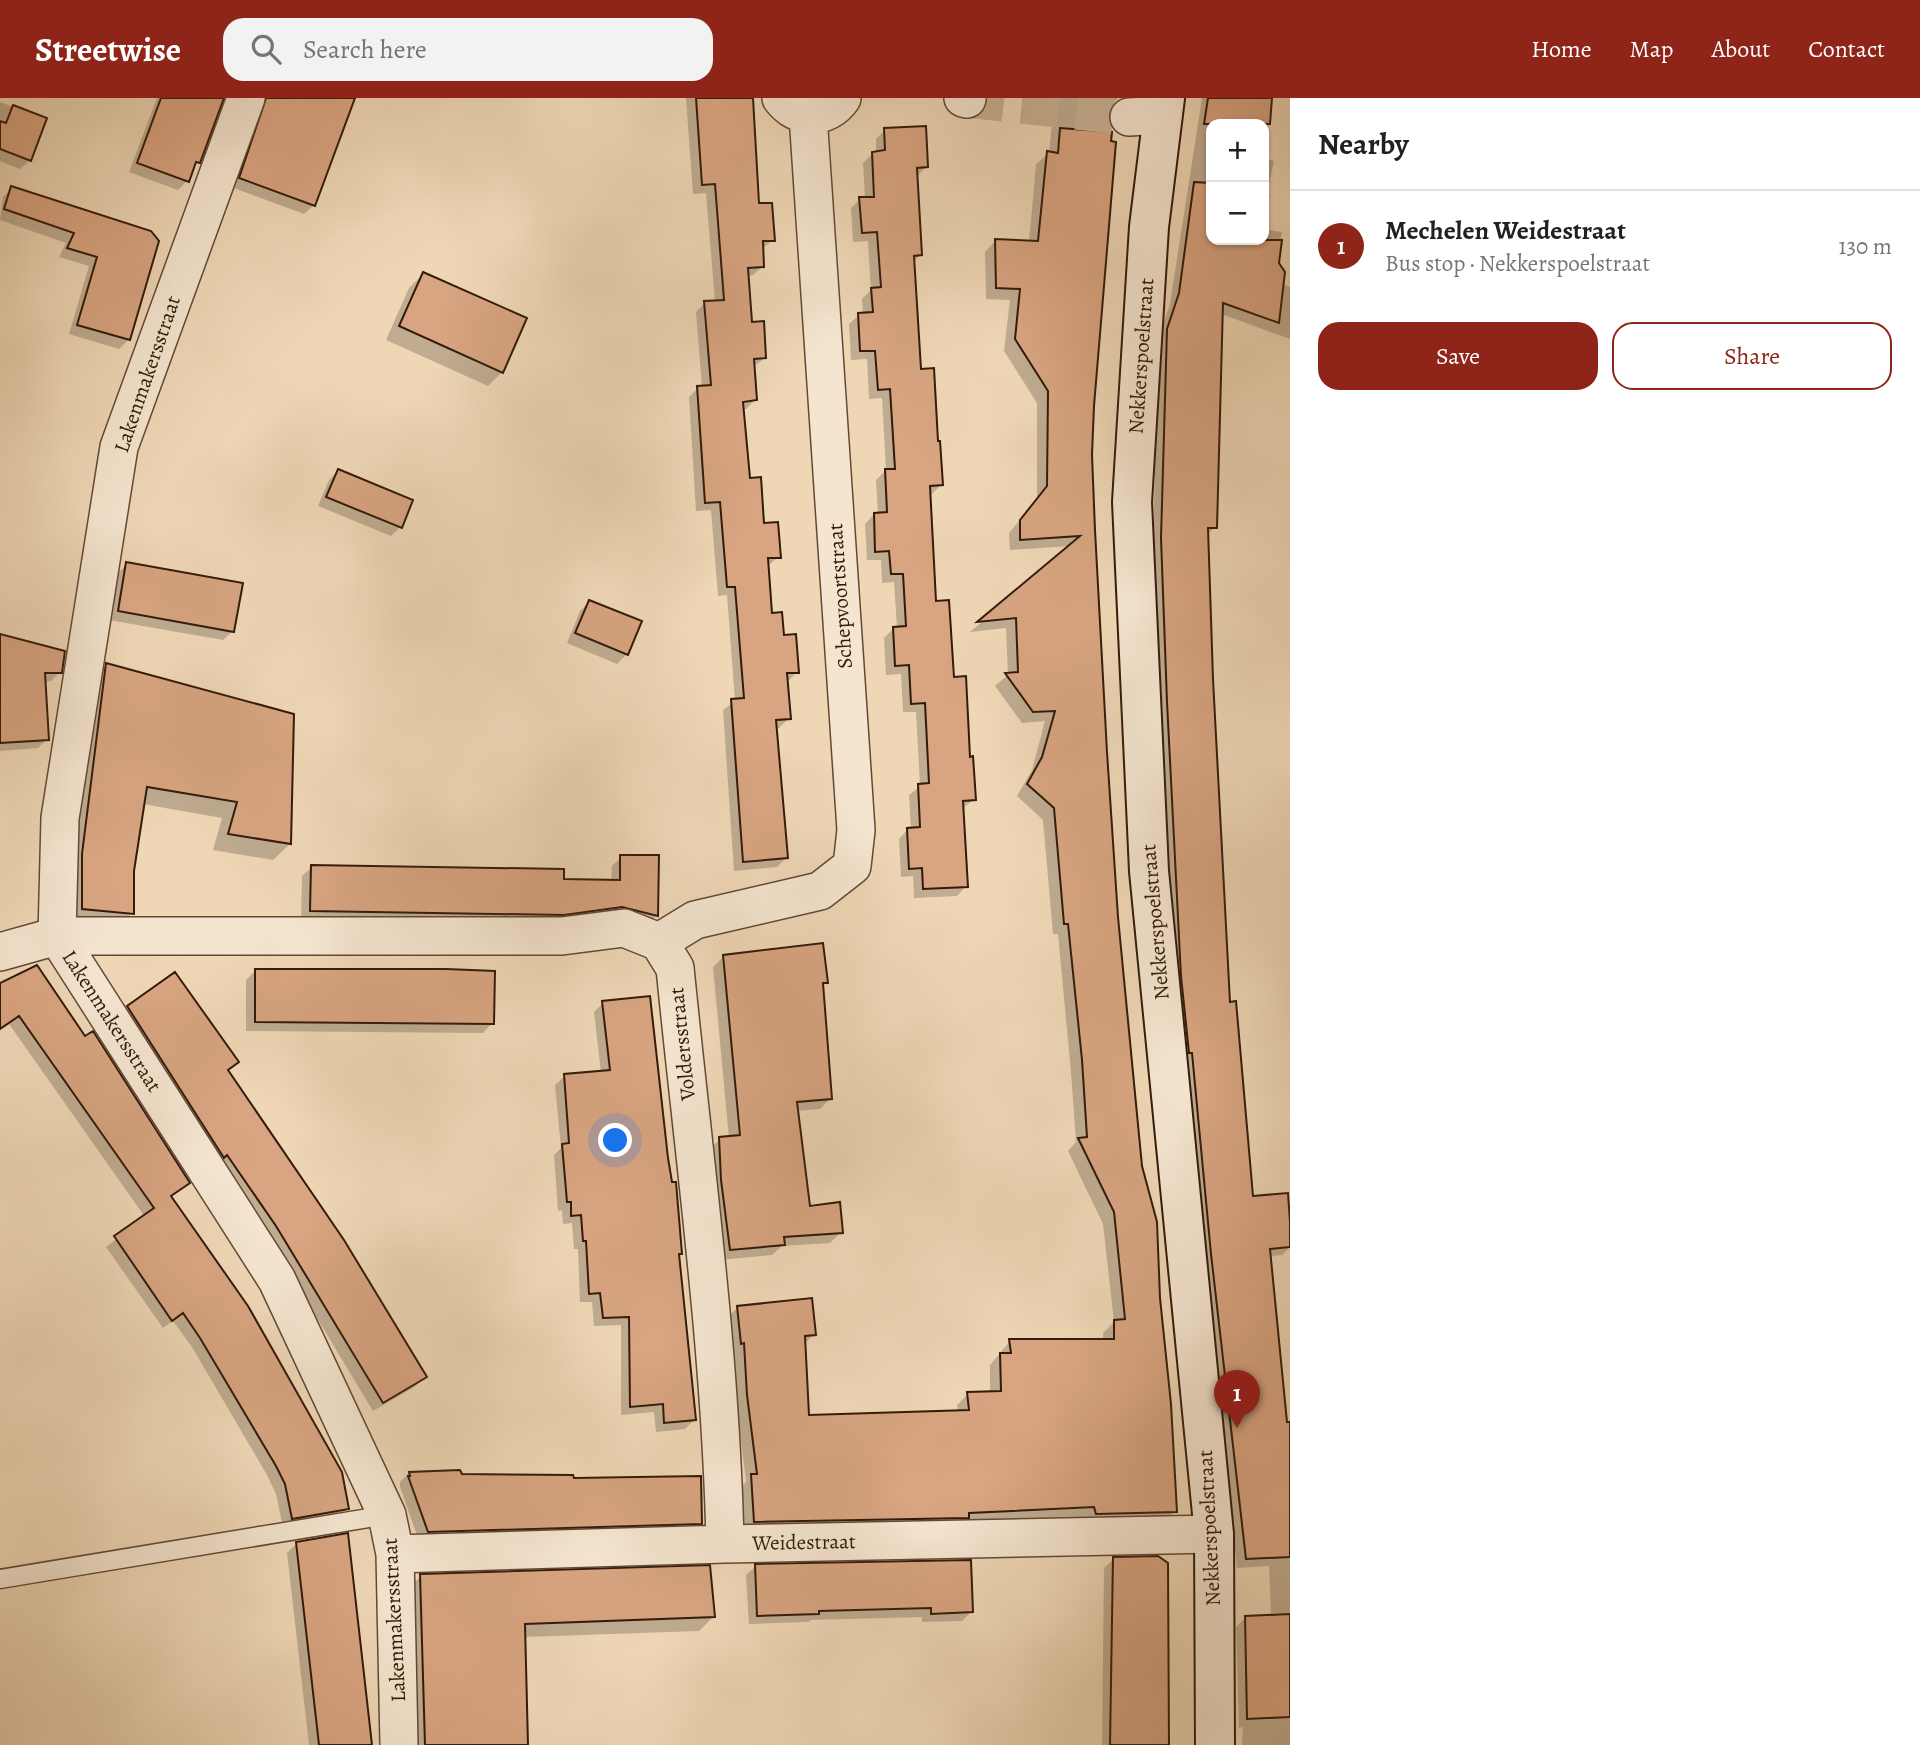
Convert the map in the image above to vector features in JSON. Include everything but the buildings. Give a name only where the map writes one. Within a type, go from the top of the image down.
[{"type":"main road","name":"Nekkerspoelstraat","points":[[1152,110],[1149,226],[1132,502],[1149,872],[1214,1534],[1215,1745]]},
{"type":"street","name":"Lakenmakersstraat","points":[[246,98],[119,447],[60,818],[57,936],[277,1280],[387,1516],[395,1554],[399,1745]]},
{"type":"street","name":"Schepvoortstraat","points":[[659,942],[695,920],[820,891],[852,866],[856,830],[794,106],[821,114],[833,108],[842,98]]},
{"type":"street","points":[[0,952],[57,936],[562,936],[624,928],[659,942]]},
{"type":"street","name":"Voldersstraat","points":[[659,942],[675,968],[713,1347],[725,1544]]},
{"type":"street","name":"Weidestraat","points":[[395,1554],[1214,1534]]},
{"type":"lane","points":[[0,1579],[387,1516]]},
{"type":"tunnel","points":[[967,99],[1129,117]]},
{"type":"place","name":"Mechelen Weidestraat","points":[[1237,1428]]}]
